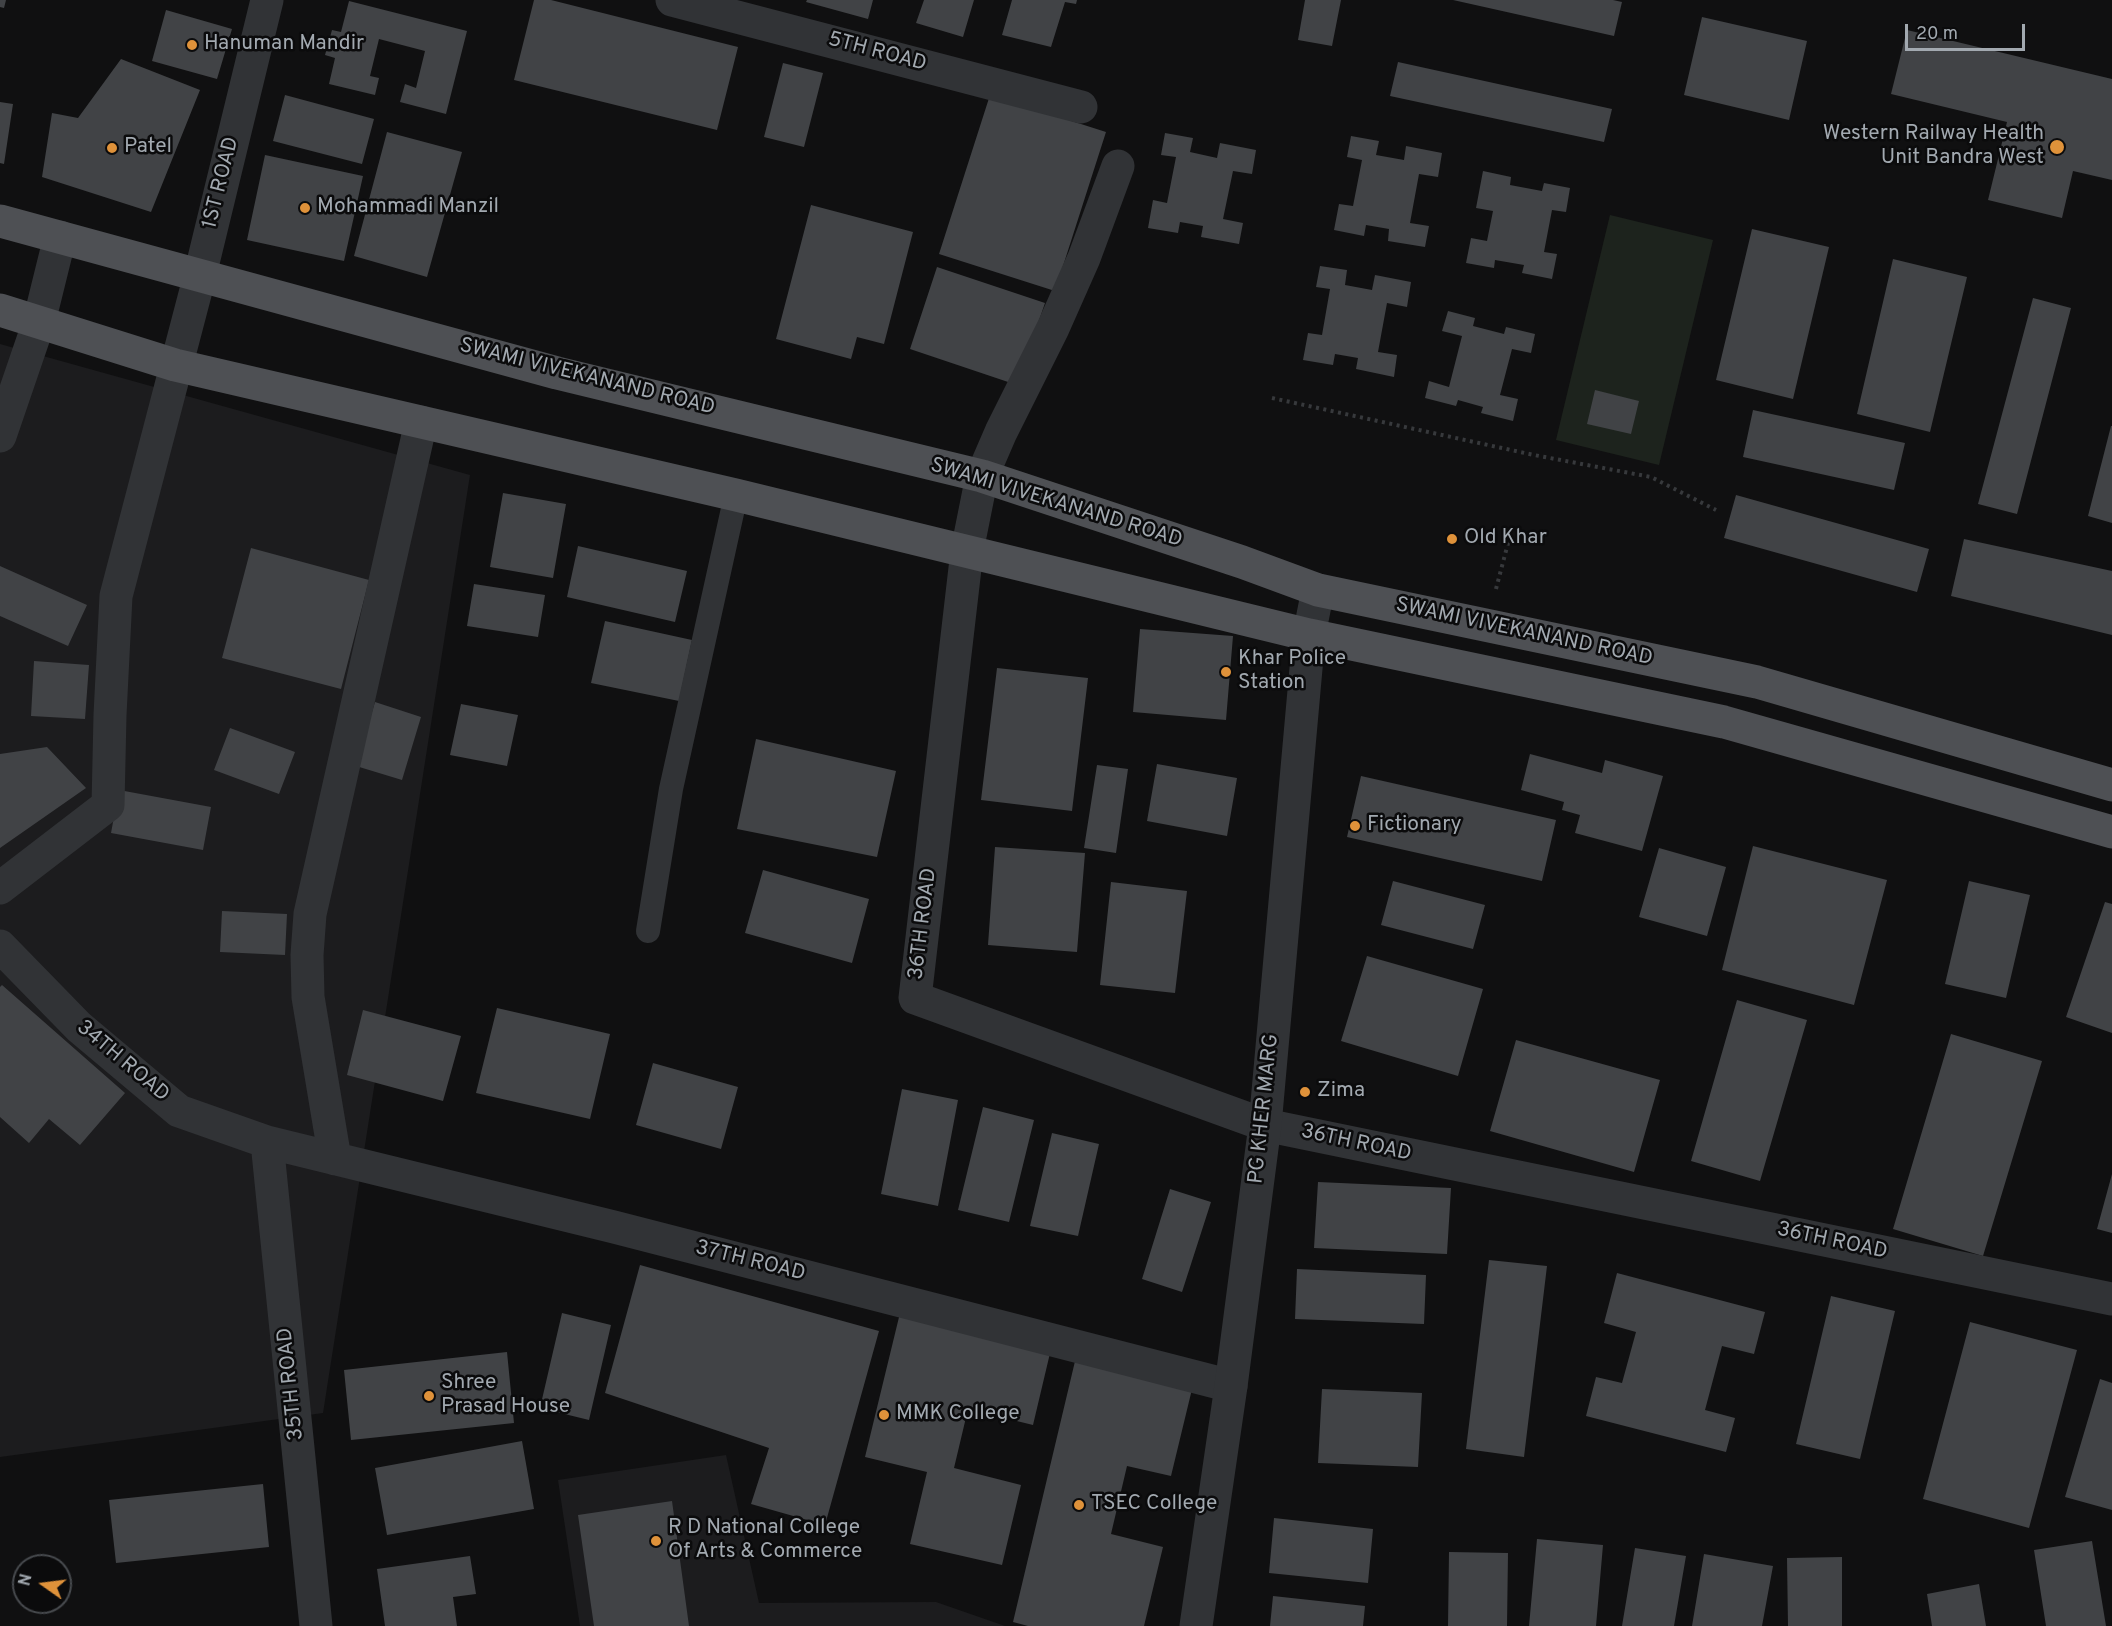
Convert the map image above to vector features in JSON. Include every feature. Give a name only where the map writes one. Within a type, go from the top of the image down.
[{"type":"main road","name":"SWAMI VIVEKANAND ROAD","points":[[0,221],[557,372],[982,476],[1242,562],[1318,590],[1757,682],[2112,785]]},
{"type":"main road","points":[[0,310],[175,365],[736,495],[1309,635],[1724,722],[2112,832]]},
{"type":"street","name":"1ST ROAD","points":[[0,888],[108,805],[110,716],[117,596],[175,365],[200,276],[267,0]]},
{"type":"street","name":"5TH ROAD","points":[[672,0],[1081,107]]},
{"type":"street","points":[[967,551],[982,476],[1084,258],[1118,166]]},
{"type":"street","points":[[0,436],[39,321],[60,237]]},
{"type":"street","points":[[335,1159],[308,997],[307,955],[310,914],[421,422]]},
{"type":"street","name":"36TH ROAD","points":[[967,551],[915,998],[1264,1125],[2112,1299]]},
{"type":"street","name":"PG KHER MARG","points":[[1197,1626],[1231,1386],[1264,1125],[1309,635],[1318,590]]},
{"type":"street","name":"34TH ROAD","points":[[0,946],[79,1027],[179,1111],[267,1142]]},
{"type":"street","name":"37TH ROAD","points":[[267,1142],[626,1230],[1231,1386]]},
{"type":"street","name":"35TH ROAD","points":[[267,1142],[316,1626]]},
{"type":"lane","points":[[648,931],[670,789],[736,495]]},
{"type":"path","points":[[1272,398],[1534,455],[1651,477],[1716,510]]},
{"type":"path","points":[[1487,625],[1512,528]]},
{"type":"shaded area","points":[[1610,215],[1713,240],[1659,465],[1556,440]]},
{"type":"shaded area","points":[[0,344],[470,475],[323,1413],[0,1457]]},
{"type":"shaded area","name":"R D National College Of Arts & Commerce","points":[[726,1455],[759,1603],[936,1602],[1005,1626],[580,1626],[558,1480]]},
{"type":"building","points":[[0,0],[6,0],[4,8],[0,7]]},
{"type":"building","points":[[534,0],[551,0],[738,47],[717,130],[514,80]]},
{"type":"building","points":[[807,0],[873,0],[868,19],[806,2]]},
{"type":"building","points":[[924,0],[974,0],[963,37],[916,23]]},
{"type":"building","points":[[1012,0],[1077,0],[1076,4],[1065,2],[1051,47],[1002,35]]},
{"type":"building","points":[[1305,0],[1341,0],[1332,46],[1298,40]]},
{"type":"building","points":[[1453,0],[1613,0],[1622,2],[1614,36]]},
{"type":"building","points":[[349,1],[467,31],[446,114],[400,102],[405,84],[416,88],[425,51],[379,39],[370,76],[379,78],[375,95],[329,84],[335,58],[325,55],[332,30],[341,32]]},
{"type":"building","name":"Hanuman Mandir","points":[[166,10],[232,29],[217,79],[152,61]]},
{"type":"building","points":[[1702,17],[1807,41],[1789,120],[1684,95]]},
{"type":"building","name":"Western Railway Health Unit Bandra West","points":[[1907,30],[2112,79],[2112,180],[2073,171],[2062,218],[1988,200],[2007,122],[1891,94]]},
{"type":"building","name":"Patel","points":[[121,59],[200,90],[151,212],[42,177],[52,113],[78,118]]},
{"type":"building","points":[[1398,62],[1612,109],[1604,142],[1390,96]]},
{"type":"building","points":[[783,63],[823,73],[804,147],[764,137]]},
{"type":"building","points":[[285,95],[374,119],[362,164],[273,141]]},
{"type":"building","points":[[990,95],[1106,132],[1055,291],[939,254]]},
{"type":"building","points":[[0,102],[13,104],[4,164],[0,163]]},
{"type":"building","points":[[387,132],[462,152],[427,277],[354,256]]},
{"type":"building","points":[[1165,133],[1193,138],[1190,152],[1217,158],[1220,143],[1256,150],[1252,174],[1233,171],[1223,219],[1243,223],[1239,244],[1201,237],[1203,226],[1180,222],[1178,233],[1148,228],[1153,200],[1167,203],[1176,157],[1161,155]]},
{"type":"building","points":[[1351,136],[1379,141],[1376,155],[1404,160],[1406,146],[1442,153],[1438,177],[1419,174],[1410,223],[1429,226],[1425,247],[1388,241],[1389,229],[1366,225],[1364,236],[1334,230],[1339,204],[1353,206],[1362,160],[1347,157]]},
{"type":"building","name":"Mohammadi Manzil","points":[[265,155],[363,176],[344,261],[247,240]]},
{"type":"building","points":[[1483,171],[1511,177],[1510,185],[1542,191],[1544,183],[1570,188],[1566,212],[1552,210],[1544,252],[1557,254],[1552,279],[1522,273],[1524,265],[1495,260],[1494,268],[1466,263],[1471,238],[1487,241],[1493,211],[1476,208]]},
{"type":"building","points":[[811,205],[913,232],[884,344],[857,337],[851,359],[776,339]]},
{"type":"building","points":[[1752,229],[1829,247],[1793,399],[1716,380]]},
{"type":"building","points":[[1893,259],[1967,277],[1930,432],[1857,414]]},
{"type":"building","points":[[1320,266],[1347,270],[1345,285],[1372,290],[1375,275],[1411,282],[1407,307],[1387,303],[1378,352],[1397,355],[1394,377],[1356,369],[1358,358],[1335,354],[1333,365],[1303,360],[1308,333],[1322,335],[1330,289],[1316,287]]},
{"type":"building","points":[[937,267],[1045,303],[1017,385],[910,349]]},
{"type":"building","points":[[2033,298],[2071,308],[2017,514],[1978,504]]},
{"type":"building","points":[[1448,311],[1475,318],[1473,326],[1504,334],[1506,327],[1535,334],[1531,353],[1512,349],[1500,395],[1518,399],[1513,421],[1481,413],[1483,407],[1458,400],[1456,406],[1425,398],[1429,381],[1449,387],[1462,336],[1442,331]]},
{"type":"building","points":[[1595,390],[1639,401],[1631,434],[1587,424]]},
{"type":"building","points":[[1753,410],[1905,443],[1894,490],[1743,457]]},
{"type":"building","points":[[2112,426],[2112,523],[2088,516]]},
{"type":"building","points":[[503,493],[566,504],[553,578],[490,567]]},
{"type":"building","points":[[1736,495],[1929,549],[1917,592],[1724,538]]},
{"type":"building","points":[[1964,539],[2112,571],[2112,635],[1951,596]]},
{"type":"building","points":[[578,546],[687,571],[675,622],[567,597]]},
{"type":"building","points":[[251,548],[369,580],[341,689],[222,658]]},
{"type":"building","points":[[0,566],[87,605],[68,646],[0,616]]},
{"type":"building","points":[[474,584],[545,595],[538,637],[467,626]]},
{"type":"building","points":[[605,621],[692,640],[679,701],[591,683]]},
{"type":"building","points":[[1140,629],[1233,636],[1226,720],[1133,712]]},
{"type":"building","points":[[34,661],[89,665],[85,719],[31,716]]},
{"type":"building","points":[[997,668],[1088,678],[1072,811],[981,800]]},
{"type":"building","points":[[375,702],[421,717],[402,780],[356,766]]},
{"type":"building","points":[[461,704],[518,715],[507,766],[450,755]]},
{"type":"building","points":[[230,728],[295,752],[279,794],[214,770]]},
{"type":"building","points":[[756,739],[896,771],[877,857],[737,829]]},
{"type":"building","points":[[47,747],[86,788],[0,848],[0,754]]},
{"type":"building","points":[[1530,754],[1602,773],[1605,760],[1663,776],[1642,851],[1575,833],[1580,815],[1562,810],[1564,802],[1521,790]]},
{"type":"building","points":[[1157,764],[1237,778],[1227,836],[1147,821]]},
{"type":"building","points":[[1097,765],[1128,769],[1116,853],[1084,848]]},
{"type":"building","points":[[1361,776],[1556,820],[1542,881],[1347,837]]},
{"type":"building","points":[[119,790],[211,807],[203,850],[111,833]]},
{"type":"building","points":[[1753,846],[1887,880],[1854,1005],[1722,970]]},
{"type":"building","points":[[995,847],[1085,853],[1077,952],[988,945]]},
{"type":"building","points":[[1659,848],[1726,867],[1707,936],[1639,917]]},
{"type":"building","points":[[763,870],[869,899],[852,963],[745,933]]},
{"type":"building","points":[[1393,881],[1485,905],[1473,949],[1381,925]]},
{"type":"building","points":[[1969,881],[2030,895],[2006,998],[1945,984]]},
{"type":"building","points":[[1111,882],[1187,891],[1175,993],[1100,985]]},
{"type":"building","points":[[2105,902],[2112,904],[2112,1033],[2066,1017]]},
{"type":"building","points":[[222,911],[287,914],[285,955],[220,952]]},
{"type":"building","points":[[1367,956],[1483,989],[1458,1076],[1341,1041]]},
{"type":"building","points":[[2,985],[125,1093],[80,1145],[49,1119],[29,1143],[0,1117],[0,987]]},
{"type":"building","points":[[1737,1000],[1807,1020],[1760,1181],[1691,1161]]},
{"type":"building","points":[[497,1008],[610,1034],[590,1119],[476,1093]]},
{"type":"building","points":[[363,1010],[461,1036],[443,1101],[347,1075]]},
{"type":"building","points":[[1951,1034],[2042,1061],[1983,1256],[1893,1229]]},
{"type":"building","points":[[1516,1040],[1660,1080],[1634,1172],[1490,1131]]},
{"type":"building","points":[[653,1063],[738,1087],[721,1149],[636,1125]]},
{"type":"building","points":[[902,1089],[958,1100],[938,1206],[881,1194]]},
{"type":"building","points":[[983,1107],[1034,1120],[1009,1222],[958,1210]]},
{"type":"building","points":[[1052,1133],[1099,1144],[1078,1236],[1030,1226]]},
{"type":"building","points":[[2112,1174],[2112,1233],[2097,1229]]},
{"type":"building","points":[[1318,1182],[1451,1188],[1447,1254],[1314,1248]]},
{"type":"building","points":[[1170,1189],[1211,1202],[1182,1292],[1142,1279]]},
{"type":"building","points":[[1489,1260],[1547,1266],[1524,1457],[1466,1449]]},
{"type":"building","points":[[640,1265],[879,1331],[825,1525],[751,1504],[769,1448],[605,1393]]},
{"type":"building","points":[[1297,1269],[1426,1275],[1424,1324],[1295,1319]]},
{"type":"building","points":[[1617,1273],[1765,1312],[1754,1354],[1722,1346],[1705,1410],[1735,1418],[1726,1452],[1586,1416],[1596,1377],[1622,1383],[1636,1332],[1604,1323]]},
{"type":"building","points":[[1831,1296],[1895,1311],[1860,1459],[1796,1444]]},
{"type":"building","points":[[562,1313],[611,1325],[589,1420],[540,1408]]},
{"type":"building","points":[[900,1313],[1051,1349],[1033,1425],[968,1409],[954,1468],[1021,1485],[1002,1565],[910,1544],[927,1472],[865,1457]]},
{"type":"building","points":[[1970,1322],[2077,1350],[2029,1528],[1923,1499]]},
{"type":"building","name":"Shree Prasad House","points":[[507,1352],[514,1423],[351,1440],[344,1370]]},
{"type":"building","name":"TSEC College","points":[[1076,1357],[1193,1385],[1171,1476],[1127,1466],[1111,1534],[1163,1547],[1144,1626],[1028,1626],[1013,1622]]},
{"type":"building","points":[[2100,1379],[2112,1383],[2112,1510],[2065,1497]]},
{"type":"building","points":[[1322,1389],[1422,1393],[1418,1467],[1318,1463]]},
{"type":"building","points":[[522,1441],[534,1509],[387,1535],[375,1468]]},
{"type":"building","points":[[263,1484],[269,1547],[116,1563],[109,1500]]},
{"type":"building","points":[[672,1501],[689,1626],[594,1626],[578,1515]]},
{"type":"building","points":[[1274,1518],[1373,1529],[1368,1583],[1269,1573]]},
{"type":"building","points":[[1537,1539],[1603,1545],[1596,1626],[1529,1626]]},
{"type":"building","points":[[2092,1541],[2106,1626],[2046,1626],[2034,1550]]},
{"type":"building","points":[[1635,1548],[1686,1556],[1674,1626],[1622,1626]]},
{"type":"building","points":[[1449,1552],[1508,1553],[1507,1626],[1448,1626]]},
{"type":"building","points":[[1704,1554],[1773,1566],[1762,1626],[1692,1626]]},
{"type":"building","points":[[470,1556],[476,1594],[453,1597],[457,1626],[385,1626],[377,1569]]},
{"type":"building","points":[[1842,1557],[1842,1626],[1788,1626],[1787,1558]]},
{"type":"building","points":[[1979,1584],[1986,1626],[1932,1626],[1927,1594]]},
{"type":"building","points":[[1273,1596],[1365,1606],[1363,1626],[1270,1626]]},
{"type":"place","name":"Hanuman Mandir","points":[[192,45]]},
{"type":"place","name":"Western Railway Health Unit Bandra West","points":[[2057,147]]},
{"type":"place","name":"Patel","points":[[112,148]]},
{"type":"place","name":"Mohammadi Manzil","points":[[305,208]]},
{"type":"place","name":"Old Khar","points":[[1452,539]]},
{"type":"place","name":"Khar Police Station","points":[[1226,672]]},
{"type":"place","name":"Fictionary","points":[[1355,826]]},
{"type":"place","name":"Zima","points":[[1305,1092]]},
{"type":"place","name":"Shree Prasad House","points":[[429,1396]]},
{"type":"place","name":"MMK College","points":[[884,1415]]},
{"type":"place","name":"TSEC College","points":[[1079,1505]]},
{"type":"place","name":"R D National College Of Arts & Commerce","points":[[656,1541]]}]
